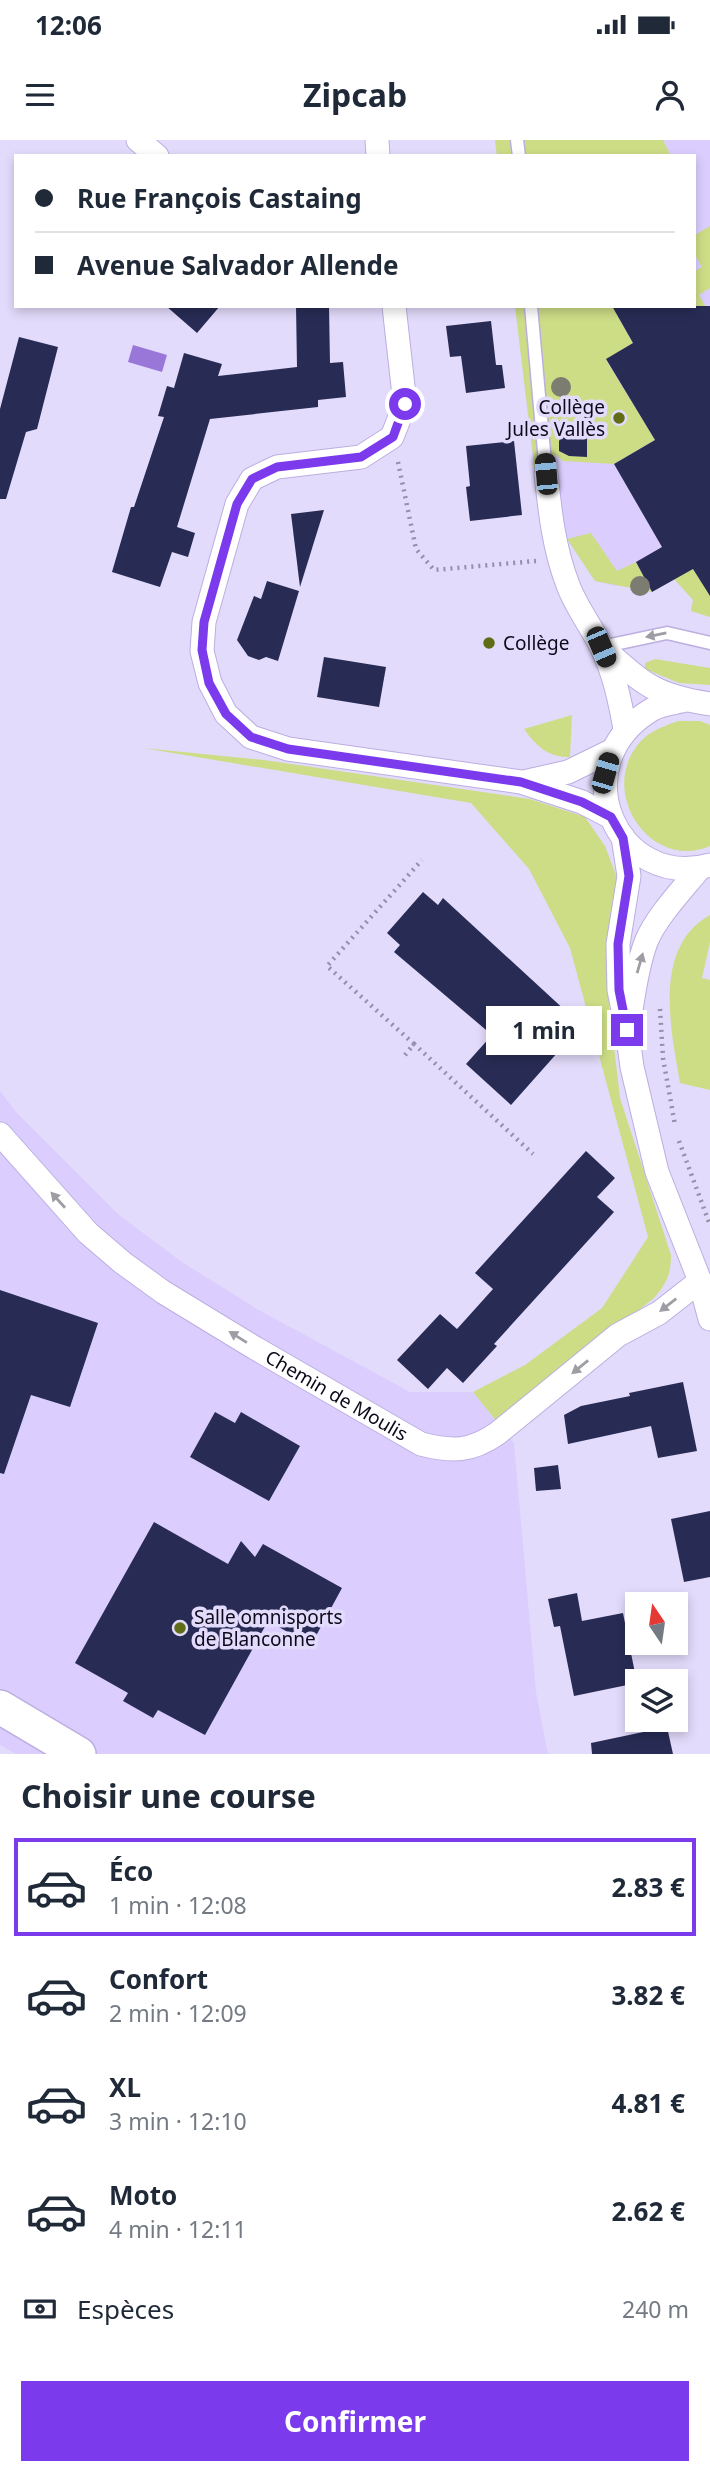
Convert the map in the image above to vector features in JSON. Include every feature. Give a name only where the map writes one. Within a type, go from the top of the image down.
[{"type":"street","points":[[138,140],[155,154]]},
{"type":"street","points":[[394,308],[405,404],[393,437],[361,457],[277,467],[252,479],[237,504],[204,622],[202,650],[209,683],[226,714],[251,737],[288,749],[521,782],[582,802],[611,817]]},
{"type":"street","points":[[546,474],[552,532],[558,559],[569,588],[601,647],[615,682],[625,729]]},
{"type":"street","points":[[601,647],[638,679],[663,694],[710,704]]},
{"type":"street","points":[[686,700],[653,708],[625,729],[611,751],[605,773],[605,796],[611,817],[623,838],[639,853],[658,863],[679,869],[705,867]]},
{"type":"street","points":[[521,782],[568,772],[611,751]]},
{"type":"street","points":[[623,838],[629,876],[618,944],[619,990],[637,1091],[657,1172],[700,1280],[710,1319]]},
{"type":"street","points":[[627,1030],[637,974],[647,940],[667,909],[705,867]]},
{"type":"street","name":"Chemin de Moulis","points":[[0,1134],[88,1233],[122,1262],[255,1348],[421,1444],[444,1450],[481,1445],[618,1335],[659,1312],[700,1280]]},
{"type":"street","points":[[0,1707],[79,1754]]},
{"type":"lane","points":[[531,308],[546,474]]},
{"type":"lane","points":[[601,647],[667,633],[710,643]]},
{"type":"path","points":[[393,437],[416,549],[435,570],[558,559]]},
{"type":"path","points":[[422,860],[327,966],[533,1154]]},
{"type":"path","points":[[659,1000],[663,1058],[678,1137],[710,1225]]},
{"type":"path","points":[[405,1055],[414,1044]]},
{"type":"shaded area","name":"Collège Jules Vallès","points":[[495,140],[710,140],[710,617],[691,611],[693,600],[675,579],[615,586],[595,581],[567,539],[543,543],[515,308],[696,308],[696,154],[497,154]]},
{"type":"shaded area","points":[[133,345],[167,355],[162,372],[128,362]]},
{"type":"shaded area","points":[[0,1091],[16,1112],[119,1215],[182,1262],[257,1309],[410,1392],[473,1392],[514,1443],[536,1692],[548,1754],[16,1754],[0,1745]]},
{"type":"green space","points":[[495,140],[663,140],[670,154],[497,154]]},
{"type":"green space","points":[[710,226],[710,288],[699,295],[710,314],[696,307],[696,270],[702,267],[696,257],[696,234]]},
{"type":"green space","points":[[515,308],[613,308],[633,343],[606,360],[655,440],[614,464],[563,461],[556,455],[537,457],[546,529],[542,530]]},
{"type":"green space","points":[[591,533],[617,571],[636,562],[652,592],[595,581],[567,539]]},
{"type":"green space","points":[[692,568],[710,594],[710,617],[691,611],[693,600],[674,579]]},
{"type":"green space","points":[[655,659],[710,668],[710,685],[679,683],[645,669],[645,663]]},
{"type":"green space","points":[[572,715],[570,757],[544,750],[524,729]]},
{"type":"green space","points":[[678,721],[700,721],[710,725],[710,846],[688,851],[667,847],[649,837],[636,821],[627,802],[624,781],[629,760],[641,741],[654,731]]},
{"type":"green space","points":[[143,748],[264,760],[530,799],[585,817],[605,846],[616,875],[617,906],[609,944],[607,987],[620,1098],[671,1255],[670,1268],[665,1283],[654,1298],[497,1422],[473,1392],[525,1365],[602,1308],[648,1237],[570,948],[529,869],[471,803]]},
{"type":"green space","points":[[710,915],[710,942],[702,978],[710,980],[710,1090],[680,1083],[670,1015],[670,991],[673,968],[680,947],[692,929]]},
{"type":"building","points":[[710,306],[710,596],[693,569],[652,592],[636,562],[662,547],[614,464],[655,440],[606,359],[633,343],[613,308]]},
{"type":"building","points":[[168,308],[218,308],[197,333]]},
{"type":"building","points":[[296,308],[329,308],[330,363],[343,362],[346,397],[318,400],[318,407],[210,419],[177,527],[195,533],[188,557],[172,552],[160,587],[112,572],[131,507],[134,507],[164,417],[158,416],[167,386],[174,388],[184,353],[222,364],[218,376],[297,367]]},
{"type":"building","points":[[491,321],[496,365],[502,365],[505,388],[466,393],[461,356],[450,357],[446,326]]},
{"type":"building","points":[[19,337],[58,347],[37,429],[26,432],[6,499],[0,499],[0,409]]},
{"type":"building","points":[[578,426],[587,439],[587,457],[569,456],[559,451],[559,441],[563,433]]},
{"type":"building","points":[[514,441],[522,515],[470,521],[466,487],[470,486],[466,446]]},
{"type":"building","points":[[324,510],[300,587],[291,514]]},
{"type":"building","points":[[267,581],[299,591],[278,661],[266,657],[259,660],[248,656],[237,640],[254,596],[261,599]]},
{"type":"building","points":[[324,657],[386,667],[379,707],[317,697]]},
{"type":"building","points":[[423,892],[438,905],[443,898],[568,1013],[560,1022],[574,1034],[511,1105],[466,1064],[492,1035],[394,952],[400,945],[387,933]]},
{"type":"building","points":[[586,1151],[615,1178],[597,1197],[614,1212],[494,1344],[497,1346],[463,1383],[447,1368],[428,1389],[397,1360],[440,1314],[457,1329],[493,1289],[475,1273]]},
{"type":"building","points":[[0,1290],[98,1323],[70,1407],[31,1395],[4,1474],[0,1473]]},
{"type":"building","points":[[683,1382],[697,1451],[658,1458],[651,1426],[568,1444],[564,1415],[581,1406]]},
{"type":"building","points":[[215,1412],[235,1423],[241,1412],[300,1446],[269,1501],[190,1457]]},
{"type":"building","points":[[558,1465],[561,1489],[536,1491],[534,1468]]},
{"type":"building","points":[[710,1511],[710,1577],[684,1582],[671,1519]]},
{"type":"building","name":"Salle omnisports de Blanconne","points":[[154,1522],[228,1564],[241,1541],[255,1557],[263,1544],[342,1588],[311,1645],[268,1621],[205,1735],[158,1710],[153,1718],[123,1701],[128,1693],[75,1663]]},
{"type":"building","points":[[577,1593],[582,1621],[623,1613],[625,1656],[632,1656],[634,1669],[625,1669],[625,1685],[574,1696],[560,1626],[554,1627],[548,1599]]},
{"type":"building","points":[[643,1732],[668,1732],[673,1754],[592,1754],[591,1743]]},
{"type":"place","name":"Collège Jules Vallès","points":[[619,418]]},
{"type":"place","name":"Collège","points":[[489,643]]},
{"type":"place","name":"Salle omnisports de Blanconne","points":[[180,1628]]},
{"type":"route","points":[[405,404],[393,437],[361,457],[277,467],[252,479],[237,504],[204,622],[202,650],[209,683],[226,714],[251,737],[288,749],[521,782],[552,790],[611,817],[623,838],[629,876],[618,944],[619,990],[627,1030]]}]
